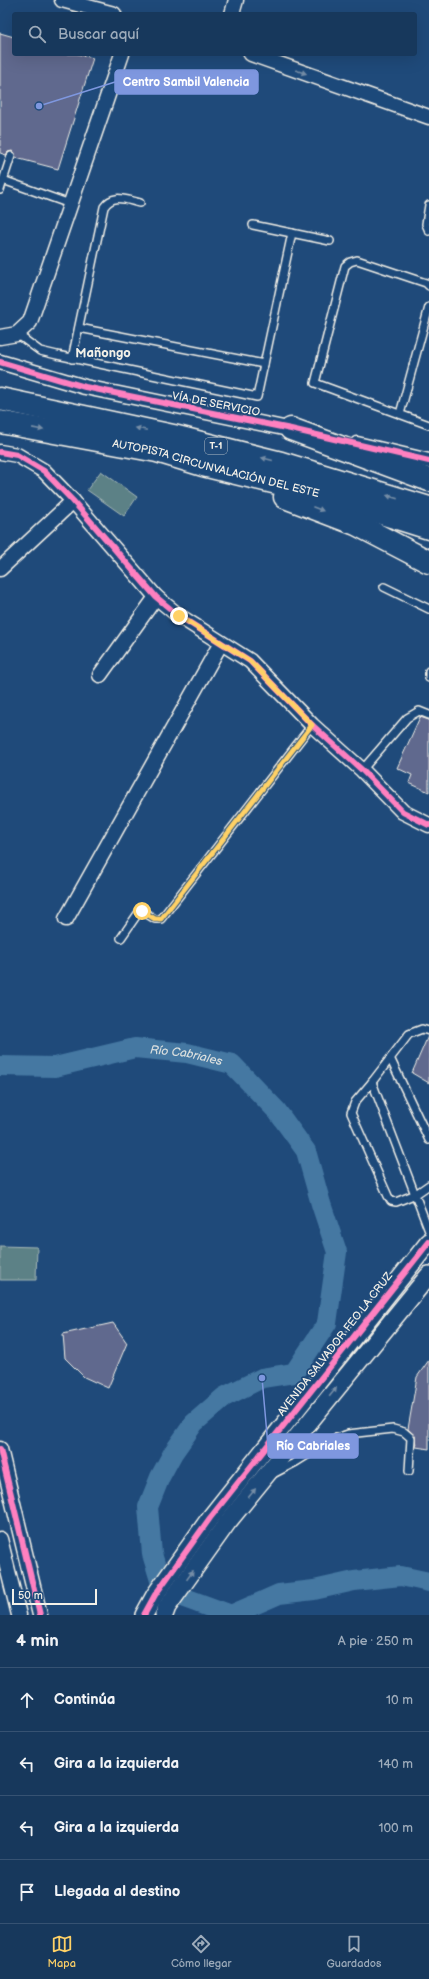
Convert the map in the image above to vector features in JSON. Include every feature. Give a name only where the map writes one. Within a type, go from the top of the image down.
[{"type":"highway","name":"AUTOPISTA CIRCUNVALACIÓN DEL ESTE","points":[[0,399],[173,436],[280,462],[429,508]]},
{"type":"highway","name":"AUTOPISTA CIRCUNVALACIÓN DEL ESTE","points":[[0,422],[157,451],[203,465],[318,493],[429,528]]},
{"type":"highway","points":[[291,429],[429,480]]},
{"type":"highway","points":[[203,465],[356,524],[429,562]]},
{"type":"street","points":[[62,0],[107,12]]},
{"type":"street","points":[[233,12],[236,0]]},
{"type":"street","points":[[0,337],[17,334],[30,322],[121,56]]},
{"type":"street","points":[[257,56],[429,117]]},
{"type":"street","name":"VÍA DE SERVICIO","points":[[0,362],[85,387],[291,429],[429,461]]},
{"type":"street","points":[[0,452],[18,455],[44,471],[73,501],[156,597],[179,616],[250,661],[312,725],[362,770],[402,812],[429,825]]},
{"type":"street","points":[[0,568],[73,501]]},
{"type":"street","points":[[100,675],[156,597]]},
{"type":"street","points":[[66,919],[221,643]]},
{"type":"street","name":"AVENIDA SALVADOR FEO LA CRUZ","points":[[162,1606],[210,1518],[429,1242]]},
{"type":"street","name":"AVENIDA SALVADOR FEO LA CRUZ","points":[[144,1614],[162,1606],[227,1523],[429,1274]]},
{"type":"street","points":[[0,1449],[40,1615]]},
{"type":"street","points":[[0,1539],[19,1615]]},
{"type":"lane","points":[[0,190],[11,156]]},
{"type":"lane","points":[[3,180],[70,204]]},
{"type":"lane","points":[[72,358],[104,207],[108,201],[114,198],[140,203]]},
{"type":"lane","points":[[429,205],[426,224],[429,231]]},
{"type":"lane","points":[[252,225],[330,241]]},
{"type":"lane","points":[[17,334],[40,351],[257,397],[292,233]]},
{"type":"lane","points":[[429,286],[426,283],[357,260],[350,262],[345,266],[315,383],[429,425]]},
{"type":"lane","points":[[400,414],[429,307]]},
{"type":"lane","points":[[79,328],[264,364]]},
{"type":"lane","points":[[384,587],[429,609]]},
{"type":"lane","points":[[429,671],[429,678]]},
{"type":"lane","points":[[362,770],[407,718],[419,711],[429,715]]},
{"type":"lane","points":[[121,938],[139,912],[142,911],[155,919],[161,919],[312,725]]},
{"type":"lane","points":[[429,1031],[422,1029],[410,1034],[391,1060],[355,1102],[352,1113],[391,1201],[396,1202],[416,1194],[429,1185]]},
{"type":"lane","points":[[391,1060],[429,1140]]},
{"type":"lane","points":[[372,1082],[429,1231]]},
{"type":"lane","points":[[264,1478],[296,1462],[333,1439],[348,1434],[393,1429],[404,1432],[410,1438],[409,1471]]},
{"type":"green space","points":[[101,471],[137,497],[124,516],[87,490]]},
{"type":"green space","points":[[0,1246],[37,1247],[36,1280],[0,1280]]},
{"type":"building","points":[[0,33],[12,36],[12,56],[85,56],[93,58],[58,169],[16,158],[15,153],[12,151],[8,152],[6,155],[0,153]]},
{"type":"building","points":[[420,717],[429,720],[429,792],[409,783],[412,775],[397,768]]},
{"type":"building","points":[[429,1036],[429,1083],[412,1073]]},
{"type":"building","points":[[113,1323],[127,1343],[108,1388],[84,1377],[65,1358],[63,1334]]},
{"type":"building","points":[[429,1360],[429,1449],[416,1447],[415,1436],[408,1429],[417,1377]]},
{"type":"waterway","name":"Río Cabriales","points":[[0,1066],[55,1067],[135,1048],[187,1053],[232,1064],[277,1111],[306,1151],[321,1204],[337,1252],[327,1323],[294,1373],[262,1378],[224,1397],[194,1423],[173,1453],[160,1477],[148,1507],[152,1554],[163,1590],[231,1615],[279,1594],[314,1590],[354,1581],[401,1576],[429,1582]]},
{"type":"cycle path","points":[[0,362],[85,387],[291,429],[429,461]]},
{"type":"cycle path","points":[[0,452],[17,455],[44,471],[73,501],[156,597],[179,616],[250,661],[312,725],[362,770],[403,812],[429,825]]},
{"type":"cycle path","points":[[144,1615],[155,1595],[210,1518],[429,1242]]},
{"type":"cycle path","points":[[0,1449],[40,1615]]},
{"type":"place","name":"Centro Sambil Valencia","points":[[39,106]]},
{"type":"place","name":"Río Cabriales","points":[[262,1378]]},
{"type":"district","name":"Mañongo","points":[[103,353]]},
{"type":"route","points":[[142,911],[155,919],[161,919],[312,725],[250,661],[179,616]]}]
